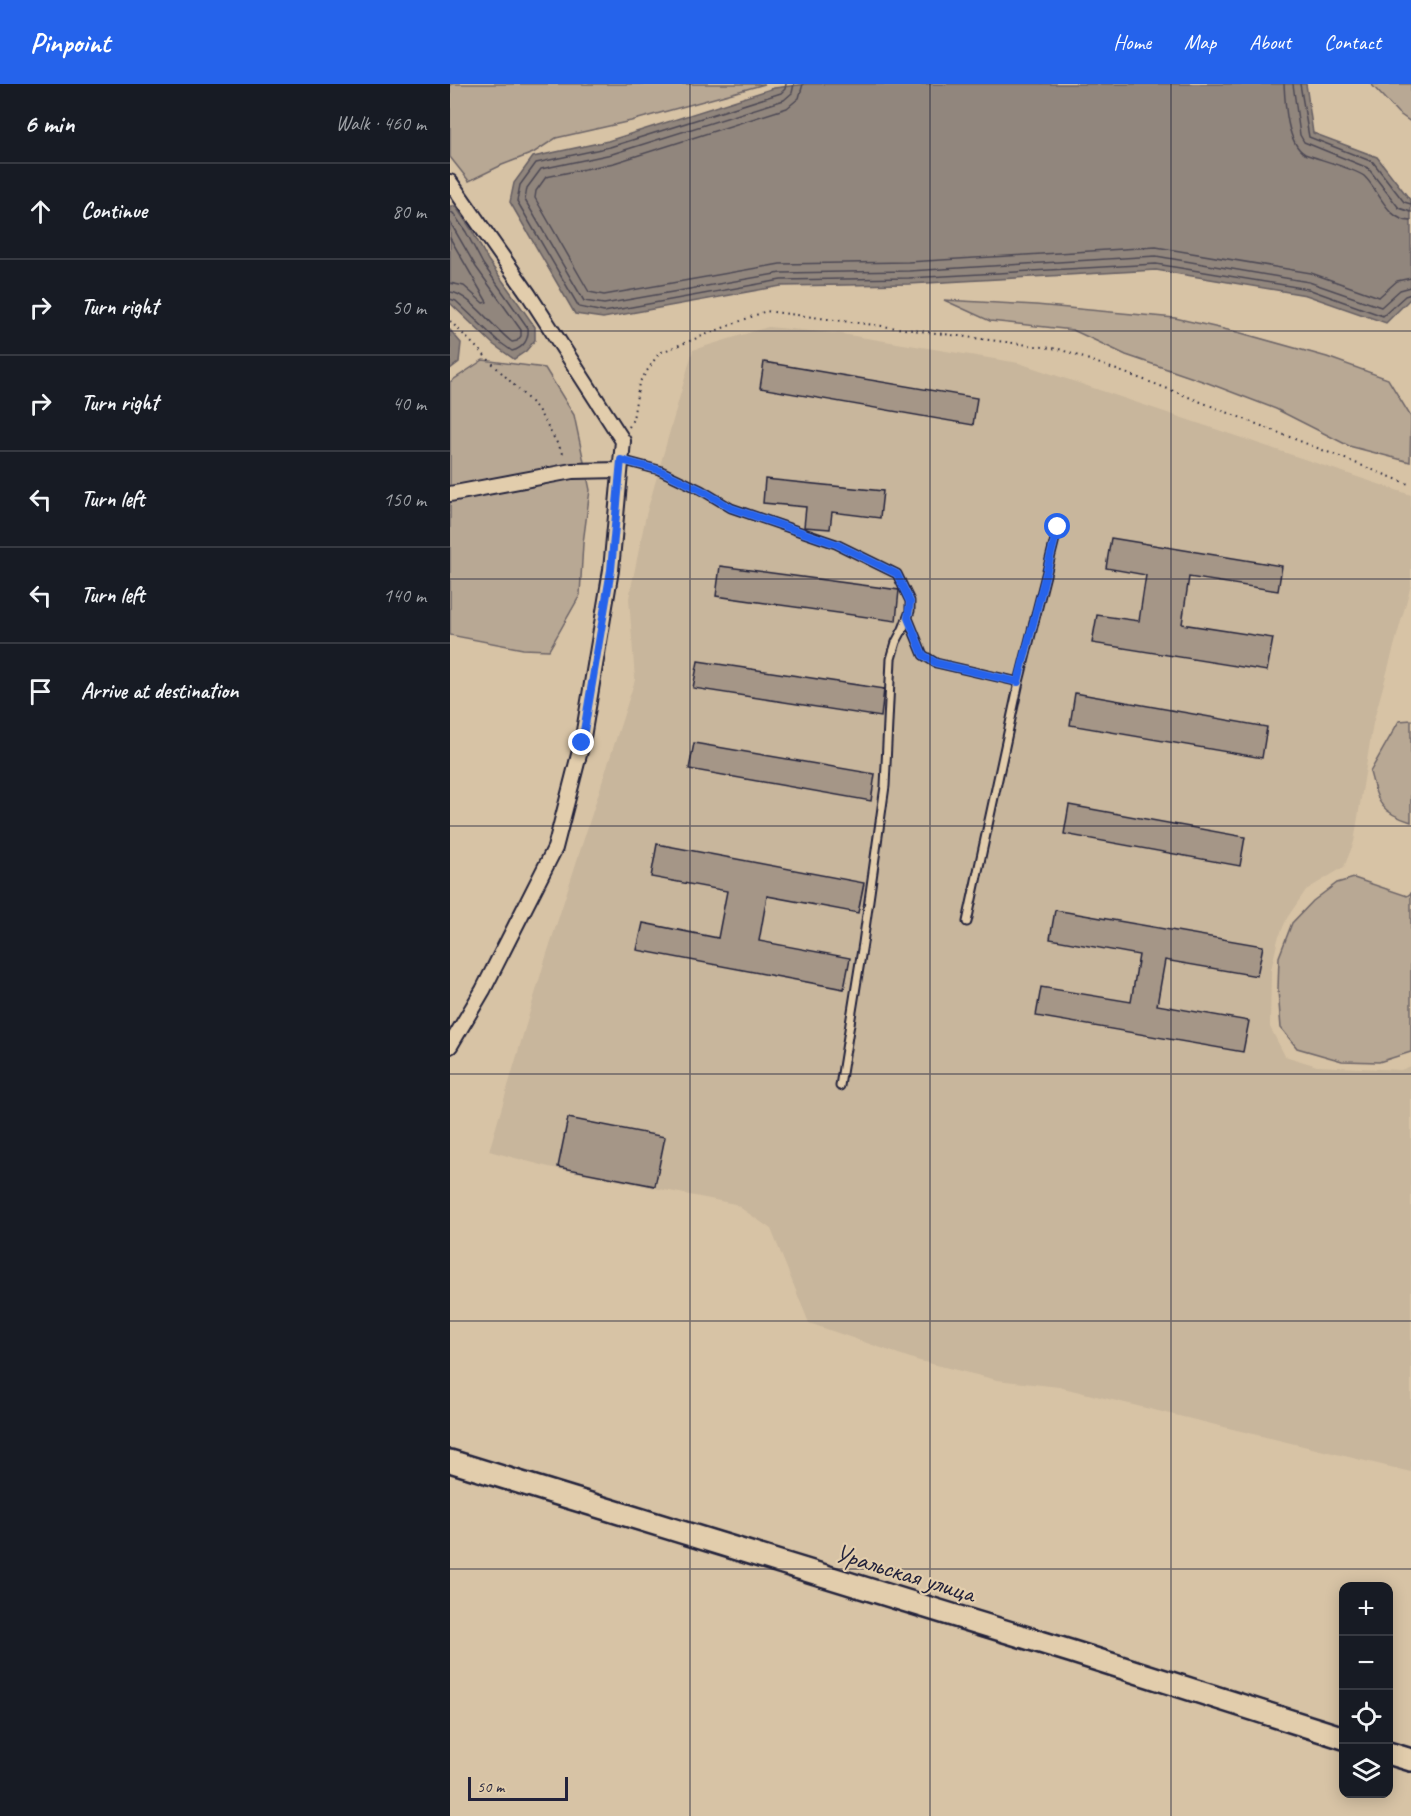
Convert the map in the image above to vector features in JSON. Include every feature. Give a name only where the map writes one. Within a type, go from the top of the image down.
[{"type":"main road","name":"Уральская улица","points":[[450,1461],[1339,1736]]},
{"type":"main road","points":[[1393,1754],[1411,1760]]},
{"type":"street","points":[[450,182],[529,295],[623,441],[611,570],[582,743],[555,848],[483,990],[450,1046]]},
{"type":"street","points":[[450,494],[572,471],[621,465]]},
{"type":"lane","points":[[621,465],[659,470],[701,490],[731,508],[836,544],[897,574],[910,602],[908,618],[891,658],[885,786],[840,1086]]},
{"type":"lane","points":[[967,922],[1018,682],[1058,527]]},
{"type":"lane","points":[[908,618],[923,655],[936,663],[1018,682]]},
{"type":"path","points":[[623,441],[633,419],[639,383],[659,353],[766,310],[1059,350],[1158,385],[1411,485]]},
{"type":"path","points":[[450,321],[537,408],[557,440],[572,471]]},
{"type":"shaded area","points":[[450,84],[765,84],[631,121],[556,138],[533,153],[469,181],[450,157]]},
{"type":"shaded area","points":[[1371,84],[1411,84],[1411,122],[1398,113]]},
{"type":"shaded area","points":[[944,300],[1036,305],[1175,318],[1241,333],[1327,357],[1388,379],[1411,417],[1410,462],[1349,446],[1276,409],[1126,355],[1073,330],[990,321]]},
{"type":"shaded area","points":[[768,327],[842,334],[1019,363],[1411,495],[1411,585],[1373,723],[1354,842],[1344,867],[1306,890],[1287,918],[1278,939],[1271,970],[1270,1027],[1285,1056],[1317,1066],[1401,1070],[1411,1066],[1411,1472],[1059,1387],[997,1380],[916,1360],[809,1323],[771,1229],[735,1204],[549,1167],[489,1151],[545,960],[635,680],[629,598],[646,515],[693,350]]},
{"type":"shaded area","points":[[483,360],[545,368],[574,415],[590,490],[583,543],[580,595],[549,650],[523,649],[450,635],[450,382]]},
{"type":"shaded area","points":[[1411,720],[1411,822],[1392,814],[1381,804],[1370,772],[1399,721]]},
{"type":"shaded area","points":[[1354,878],[1407,896],[1411,893],[1411,1052],[1379,1062],[1342,1061],[1297,1048],[1281,1028],[1278,990],[1279,957],[1292,923],[1313,901],[1337,883]]},
{"type":"water","points":[[807,84],[1306,84],[1313,133],[1377,157],[1411,201],[1411,298],[1386,323],[1306,295],[1156,270],[909,284],[781,286],[603,318],[575,314],[510,202],[514,183],[533,157],[608,141],[774,88]]},
{"type":"water","points":[[450,206],[455,206],[488,260],[535,327],[535,340],[526,351],[514,359],[494,345],[450,303]]},
{"type":"water","points":[[450,330],[461,343],[459,362],[450,369]]},
{"type":"building","points":[[764,362],[977,398],[973,425],[760,388]]},
{"type":"building","points":[[765,479],[883,491],[880,518],[832,512],[830,529],[804,527],[806,507],[763,503]]},
{"type":"building","points":[[1111,538],[1282,566],[1278,591],[1189,577],[1182,624],[1273,638],[1267,671],[1092,643],[1097,615],[1139,621],[1146,575],[1106,568]]},
{"type":"building","points":[[720,566],[899,590],[896,621],[716,596]]},
{"type":"building","points":[[698,661],[884,689],[881,717],[693,688]]},
{"type":"building","points":[[1075,693],[1267,727],[1262,758],[1070,725]]},
{"type":"building","points":[[694,743],[875,774],[871,801],[689,769]]},
{"type":"building","points":[[1069,805],[1245,837],[1240,866],[1064,834]]},
{"type":"building","points":[[657,844],[864,883],[858,913],[767,896],[759,941],[850,958],[844,989],[637,950],[643,923],[718,938],[727,891],[651,877]]},
{"type":"building","points":[[1055,910],[1263,946],[1257,976],[1165,960],[1157,1005],[1249,1021],[1243,1052],[1036,1016],[1041,987],[1131,1002],[1139,955],[1050,939]]},
{"type":"building","points":[[568,1118],[665,1137],[655,1186],[558,1167]]},
{"type":"route","points":[[582,743],[611,570],[621,460],[659,470],[701,490],[731,508],[836,544],[897,574],[910,602],[908,618],[923,655],[936,663],[1018,682],[1058,527]]}]
